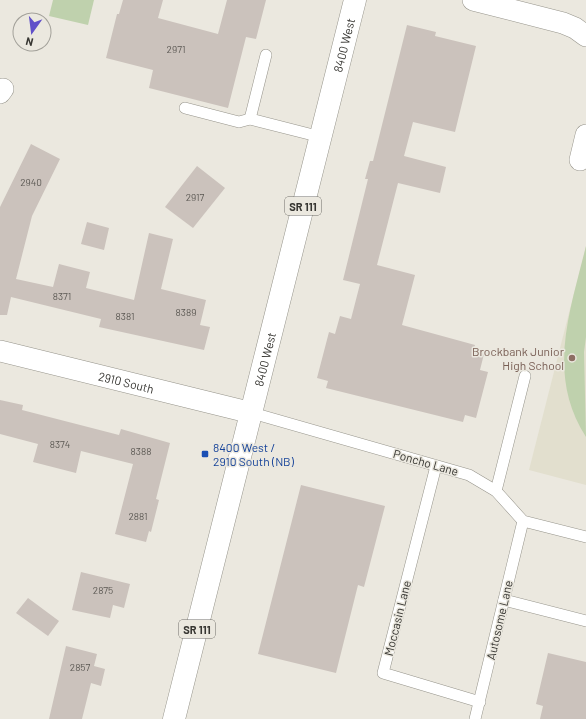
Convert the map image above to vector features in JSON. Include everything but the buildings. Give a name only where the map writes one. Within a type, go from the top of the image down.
[{"type":"main road","name":"8400 West","points":[[174,719],[355,0]]},
{"type":"street","points":[[473,0],[563,23],[575,28],[586,36]]},
{"type":"street","points":[[580,160],[586,135]]},
{"type":"street","name":"2910 South","points":[[0,351],[252,413]]},
{"type":"lane","points":[[250,119],[266,55]]},
{"type":"lane","points":[[185,108],[239,122],[250,119],[321,137]]},
{"type":"lane","points":[[496,491],[525,376]]},
{"type":"lane","name":"Poncho Lane","points":[[252,413],[469,475],[496,491],[523,521]]},
{"type":"lane","name":"Moccasin Lane","points":[[436,466],[383,673],[480,702]]},
{"type":"lane","points":[[523,521],[586,537]]},
{"type":"lane","name":"Autosome Lane","points":[[475,719],[523,521]]},
{"type":"lane","points":[[504,600],[586,621]]},
{"type":"shaded area","name":"Brockbank Junior High School","points":[[586,246],[586,485],[529,470]]},
{"type":"green space","points":[[53,0],[94,0],[88,25],[52,17],[52,12],[50,12]]},
{"type":"green space","points":[[586,246],[586,337],[584,352],[586,437],[574,413],[567,390],[564,366],[568,319]]},
{"type":"place","name":"Brockbank Junior High School","points":[[572,358]]},
{"type":"place","name":"8400 West / 2910 South (NB)","points":[[205,454]]}]
